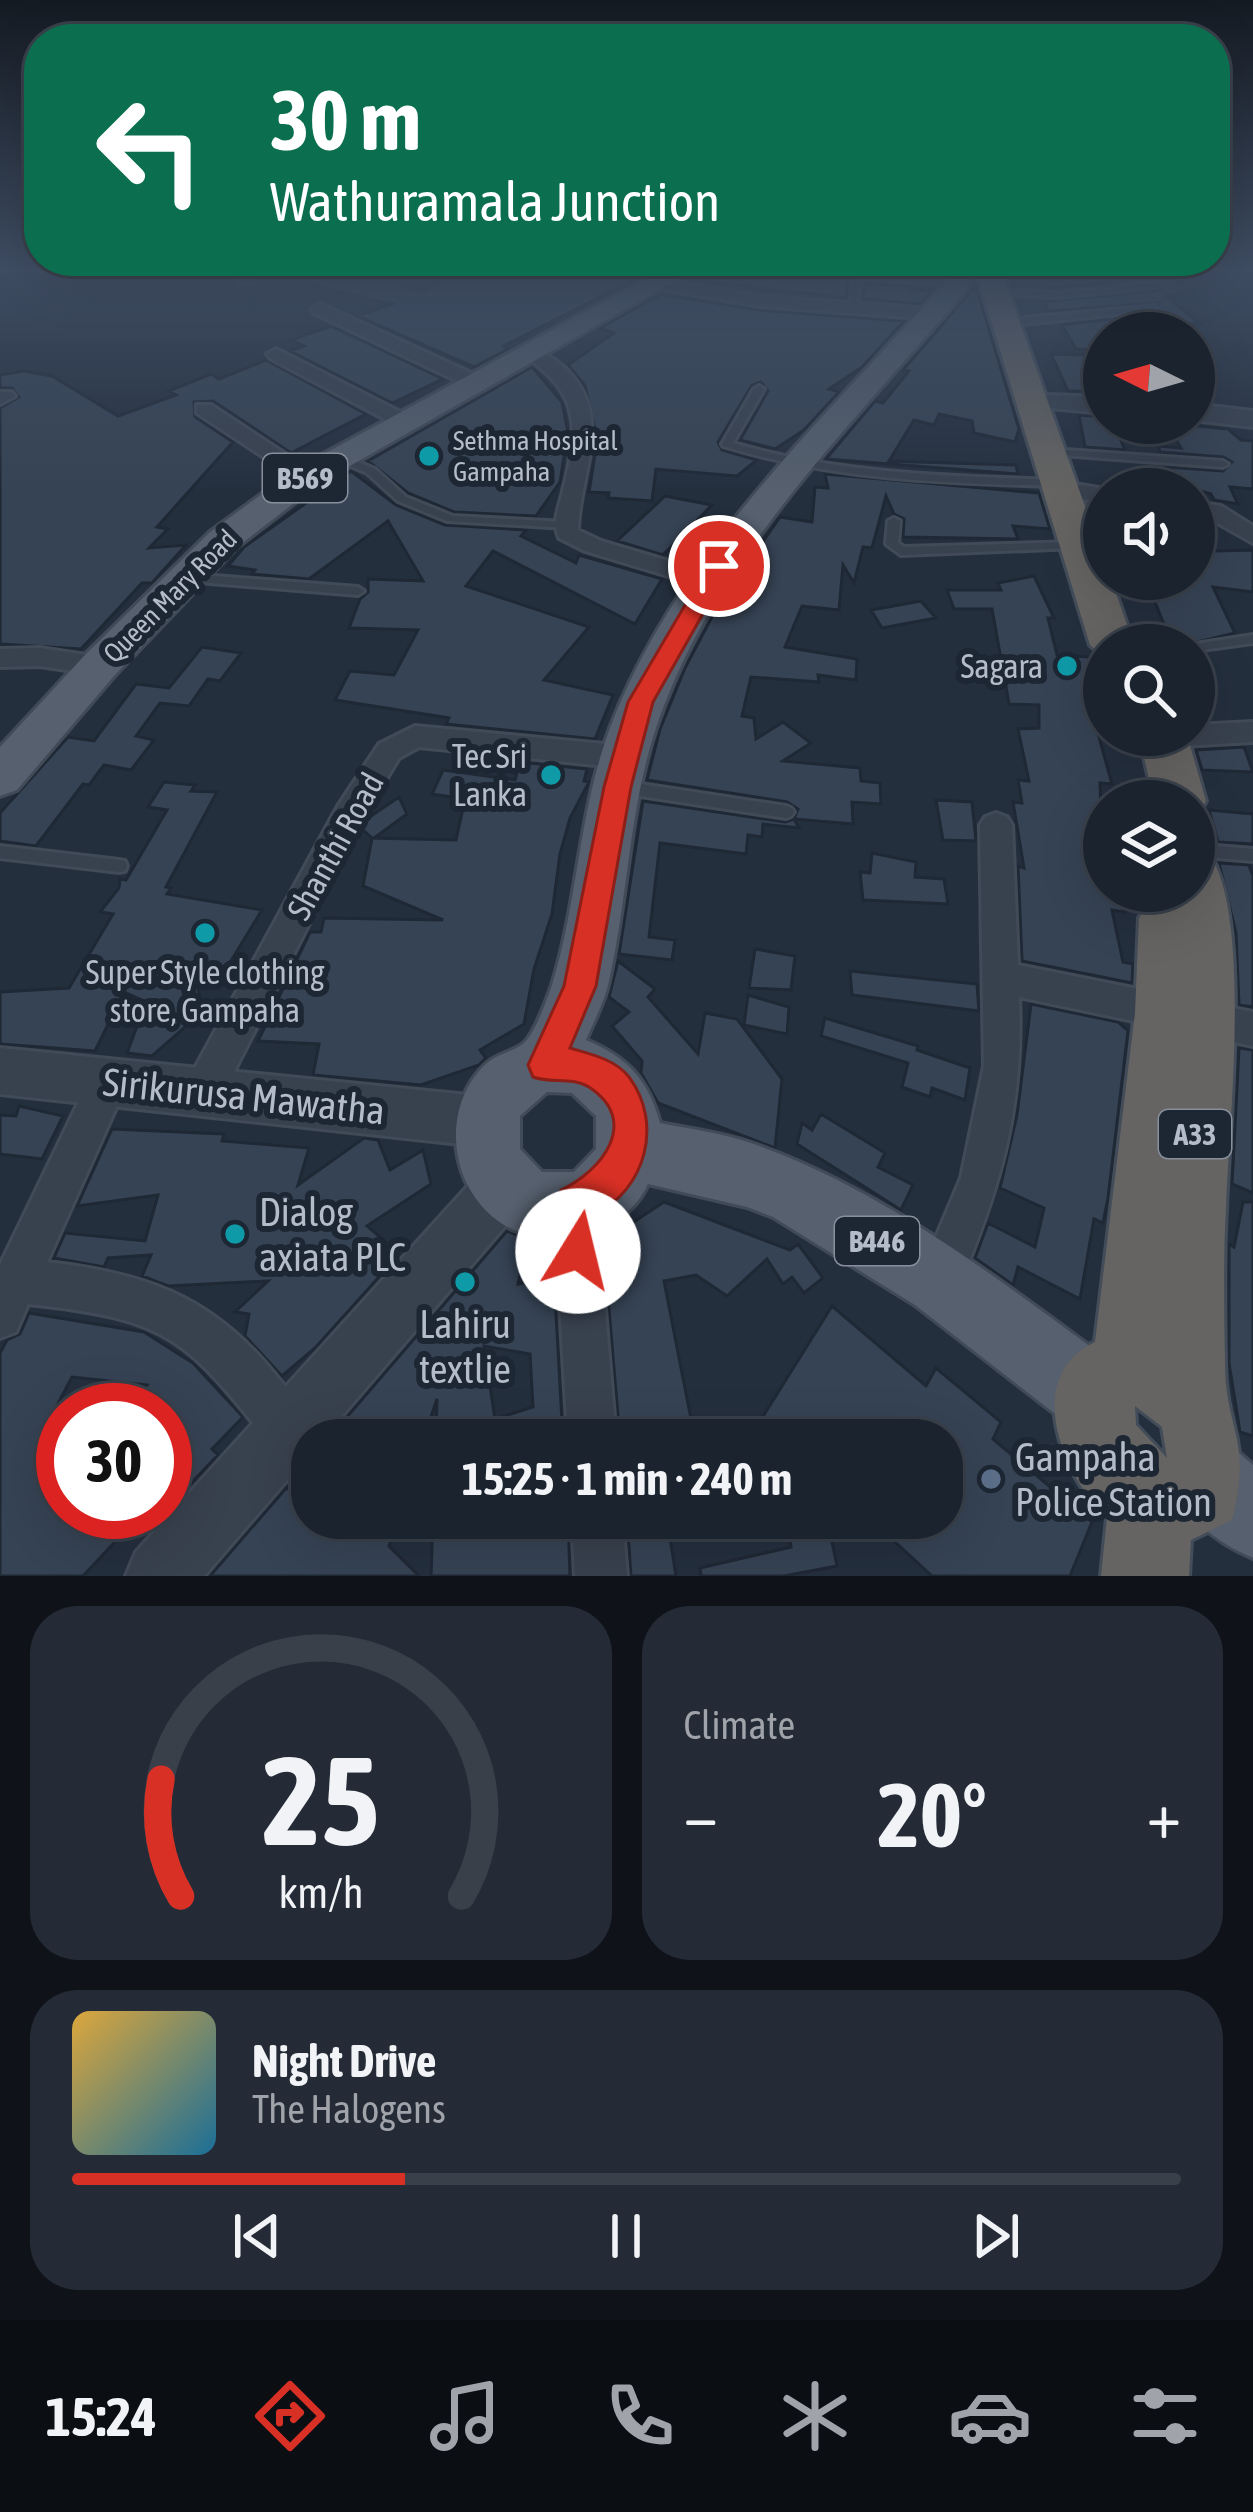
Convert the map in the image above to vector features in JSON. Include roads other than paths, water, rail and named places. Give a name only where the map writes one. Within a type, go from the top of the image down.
[{"type":"highway","points":[[1013,345],[1074,483],[1083,516]]},
{"type":"highway","points":[[1018,345],[1039,402]]},
{"type":"highway","name":"A33","points":[[1173,912],[1208,1022]]},
{"type":"highway","name":"A33","points":[[1137,1384],[1190,1214],[1208,1022],[1199,912]]},
{"type":"highway","points":[[1137,1384],[1099,1442],[1130,1484],[1190,1518]]},
{"type":"main road","name":"Queen Mary Road","points":[[0,778],[99,666],[252,515],[308,476],[545,345]]},
{"type":"main road","points":[[574,1071],[580,986],[621,772],[654,674],[739,536],[798,466],[925,345]]},
{"type":"main road","points":[[574,1071],[625,1104],[629,1148],[610,1183],[575,1203],[532,1202],[505,1185],[489,1159],[488,1122],[506,1088],[574,1071]]},
{"type":"main road","name":"B446","points":[[629,1148],[747,1174],[796,1194],[940,1280],[1137,1384]]},
{"type":"street","points":[[395,345],[477,383]]},
{"type":"street","points":[[532,352],[568,379],[584,403],[568,532],[593,546],[710,580]]},
{"type":"street","points":[[276,354],[405,422]]},
{"type":"street","points":[[1039,402],[1083,404]]},
{"type":"street","points":[[204,409],[308,476]]},
{"type":"street","points":[[1215,414],[1253,419]]},
{"type":"street","points":[[1215,513],[1253,536]]},
{"type":"street","points":[[0,658],[40,657],[99,666]]},
{"type":"street","points":[[1215,734],[1253,732]]},
{"type":"street","name":"Shanthi Road","points":[[203,1092],[349,814],[389,751],[415,736],[621,772]]},
{"type":"street","points":[[940,1280],[981,1178],[1003,1066],[996,825]]},
{"type":"street","points":[[1004,978],[1208,1022]]},
{"type":"street","name":"Sirikurusa Mawatha","points":[[0,1071],[488,1122]]},
{"type":"street","points":[[109,1082],[8,1298],[104,1290],[163,1310],[216,1342],[291,1432],[160,1576]]},
{"type":"street","points":[[302,1419],[505,1185]]},
{"type":"street","points":[[575,1203],[590,1419]]},
{"type":"street","points":[[598,1539],[601,1576]]},
{"type":"lane","points":[[759,389],[727,445],[848,475],[1074,483],[1222,464]]},
{"type":"lane","points":[[340,458],[376,474],[402,499],[438,515],[468,521],[566,525]]},
{"type":"lane","points":[[894,521],[892,544],[912,553],[1083,550]]},
{"type":"lane","points":[[185,578],[358,591]]},
{"type":"lane","points":[[1215,644],[1253,639]]},
{"type":"lane","points":[[621,772],[786,812]]},
{"type":"lane","points":[[0,852],[119,866]]},
{"type":"lane","points":[[1215,852],[1253,855]]},
{"type":"place","name":"Sethma Hospital Gampaha","points":[[429,456]]},
{"type":"place","name":"Sagara","points":[[1067,666]]},
{"type":"place","name":"Tec Sri Lanka","points":[[551,775]]},
{"type":"place","name":"Super Style clothing store, Gampaha","points":[[205,933]]},
{"type":"place","name":"Dialog axiata PLC","points":[[235,1234]]},
{"type":"place","name":"Lahiru textlie","points":[[465,1282]]},
{"type":"place","name":"Gampaha Police Station","points":[[991,1479]]}]
